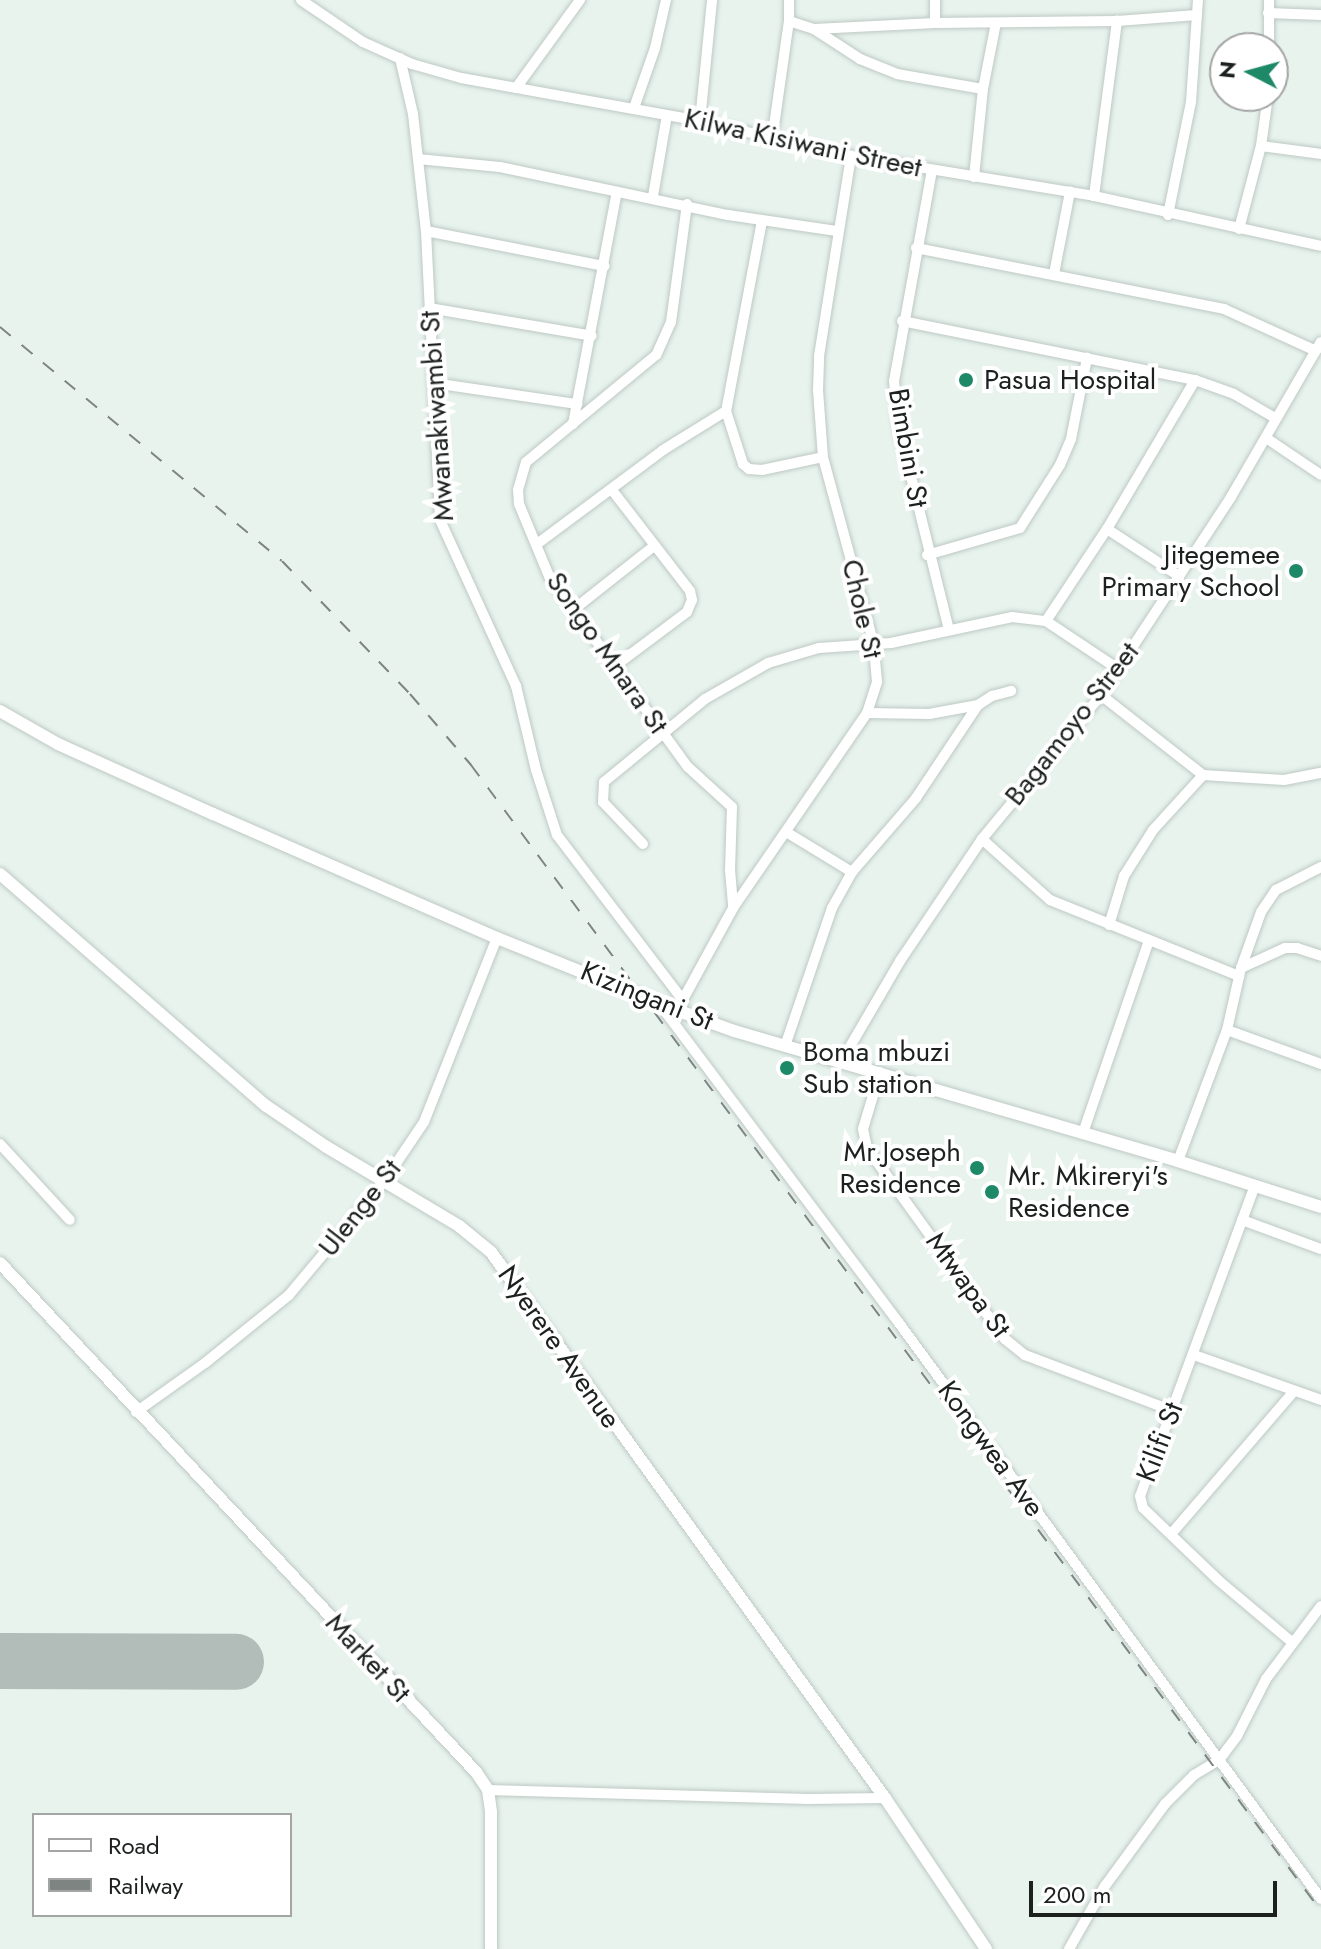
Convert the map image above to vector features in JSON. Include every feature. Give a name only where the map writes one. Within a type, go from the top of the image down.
[{"type":"street","name":"Kilwa Kisiwani Street","points":[[301,0],[363,42],[461,78],[700,121],[851,156],[1094,196],[1168,215],[1321,246]]},
{"type":"street","points":[[516,88],[580,0]]},
{"type":"street","points":[[634,108],[655,48],[666,0]]},
{"type":"street","points":[[700,121],[712,0]]},
{"type":"street","points":[[772,140],[789,21],[789,0]]},
{"type":"street","points":[[935,0],[935,23]]},
{"type":"street","points":[[1168,215],[1191,102],[1198,0]]},
{"type":"street","points":[[1269,0],[1269,32]]},
{"type":"street","points":[[1268,13],[1321,15]]},
{"type":"street","points":[[814,29],[935,23],[1117,21],[1197,15]]},
{"type":"street","points":[[789,21],[814,29],[860,59],[897,74],[983,89]]},
{"type":"street","points":[[1094,196],[1117,21]]},
{"type":"street","points":[[974,177],[983,89],[996,23]]},
{"type":"street","name":"Mwanakiwambi St","points":[[400,58],[418,159],[426,231],[440,520],[520,696],[536,770],[557,835],[680,1005]]},
{"type":"street","points":[[1239,229],[1261,146],[1266,112]]},
{"type":"street","points":[[653,196],[667,115]]},
{"type":"street","points":[[1261,146],[1321,154]]},
{"type":"street","name":"Chole St","points":[[680,1005],[733,908],[788,833],[867,713],[877,682],[874,645],[823,457],[819,356],[851,156]]},
{"type":"street","points":[[418,159],[500,167],[617,192],[653,196],[762,221],[837,231]]},
{"type":"street","name":"Bimbini St","points":[[932,170],[902,321],[894,381],[899,428],[927,555],[949,630]]},
{"type":"street","points":[[573,424],[617,192]]},
{"type":"street","points":[[1054,274],[1070,192]]},
{"type":"street","name":"Songo Mnara St","points":[[687,204],[671,322],[663,343],[643,369],[526,462],[521,470],[519,504],[549,576],[688,767],[732,807],[730,870],[733,908]]},
{"type":"street","points":[[762,221],[726,411],[743,464],[749,469],[762,470],[823,457]]},
{"type":"street","points":[[426,231],[605,266]]},
{"type":"street","points":[[916,248],[1224,309],[1318,347]]},
{"type":"street","points":[[429,308],[592,336]]},
{"type":"street","points":[[902,321],[1195,380],[1234,394],[1275,418]]},
{"type":"street","name":"Bagamoyo Street","points":[[841,1062],[900,961],[982,839],[1101,695],[1266,438],[1318,347]]},
{"type":"street","points":[[927,555],[1020,528],[1060,465],[1071,439],[1087,358]]},
{"type":"street","points":[[1046,621],[1107,529],[1195,380]]},
{"type":"street","points":[[433,383],[577,404]]},
{"type":"street","points":[[537,544],[663,450],[726,411]]},
{"type":"street","points":[[1266,438],[1321,475]]},
{"type":"street","points":[[612,490],[690,591],[690,606],[615,666]]},
{"type":"street","points":[[1107,529],[1179,576]]},
{"type":"street","points":[[573,610],[654,546]]},
{"type":"street","points":[[643,844],[603,802],[601,790],[609,775],[705,699],[768,663],[819,648],[874,645],[1012,617],[1046,621],[1118,669]]},
{"type":"street","points":[[867,713],[929,714],[978,705],[992,696],[1011,691]]},
{"type":"street","points":[[1101,695],[1203,775],[1284,780],[1321,773]]},
{"type":"street","points":[[785,1046],[832,908],[852,872],[916,798],[978,705]]},
{"type":"street","name":"Kizingani St","points":[[0,711],[72,750],[497,938],[658,1002],[680,1005],[785,1046],[1178,1161],[1254,1188],[1321,1207]]},
{"type":"street","points":[[1109,925],[1124,876],[1153,830],[1203,775]]},
{"type":"street","points":[[788,833],[852,872]]},
{"type":"street","points":[[982,839],[1050,900],[1109,925],[1240,972],[1285,948],[1297,948],[1321,956]]},
{"type":"street","points":[[1178,1161],[1227,1030],[1240,972],[1267,901],[1276,890],[1321,867]]},
{"type":"street","name":"Nyerere Avenue","points":[[0,874],[265,1105],[383,1183],[459,1226],[491,1252],[885,1798],[986,1949]]},
{"type":"street","name":"Ulenge St","points":[[136,1412],[205,1363],[289,1295],[383,1183],[424,1122],[497,938]]},
{"type":"street","points":[[1083,1133],[1149,940]]},
{"type":"street","name":"Kongwea Ave","points":[[658,1002],[1321,1899]]},
{"type":"street","points":[[1227,1030],[1321,1064]]},
{"type":"street","name":"Mtwapa St","points":[[880,1072],[863,1129],[867,1148],[1005,1339],[1025,1355],[1173,1411]]},
{"type":"street","points":[[0,1144],[70,1220]]},
{"type":"street","name":"Kilifi St","points":[[1254,1188],[1140,1496],[1143,1508],[1218,1580],[1292,1642]]},
{"type":"street","points":[[1242,1220],[1321,1249]]},
{"type":"street","name":"Market St","points":[[0,1263],[136,1412],[476,1772],[488,1790]]},
{"type":"street","points":[[1194,1355],[1321,1400]]},
{"type":"street","points":[[1172,1533],[1294,1391]]},
{"type":"street","points":[[1069,1949],[1105,1886],[1165,1804],[1194,1775],[1219,1760],[1237,1736],[1266,1679],[1321,1606]]},
{"type":"street","points":[[491,1949],[488,1790],[793,1799],[885,1798]]},
{"type":"runway","points":[[0,1661],[236,1662]]},
{"type":"railway","points":[[0,327],[282,561],[410,694],[471,765],[1321,1911]]},
{"type":"place","name":"Pasua Hospital","points":[[966,380]]},
{"type":"place","name":"Jitegemee Primary School","points":[[1296,571]]},
{"type":"place","name":"Boma mbuzi Sub station","points":[[787,1068]]},
{"type":"place","name":"Mr.Joseph Residence","points":[[977,1168]]},
{"type":"place","name":"Mr. Mkireryi's Residence","points":[[992,1192]]}]
